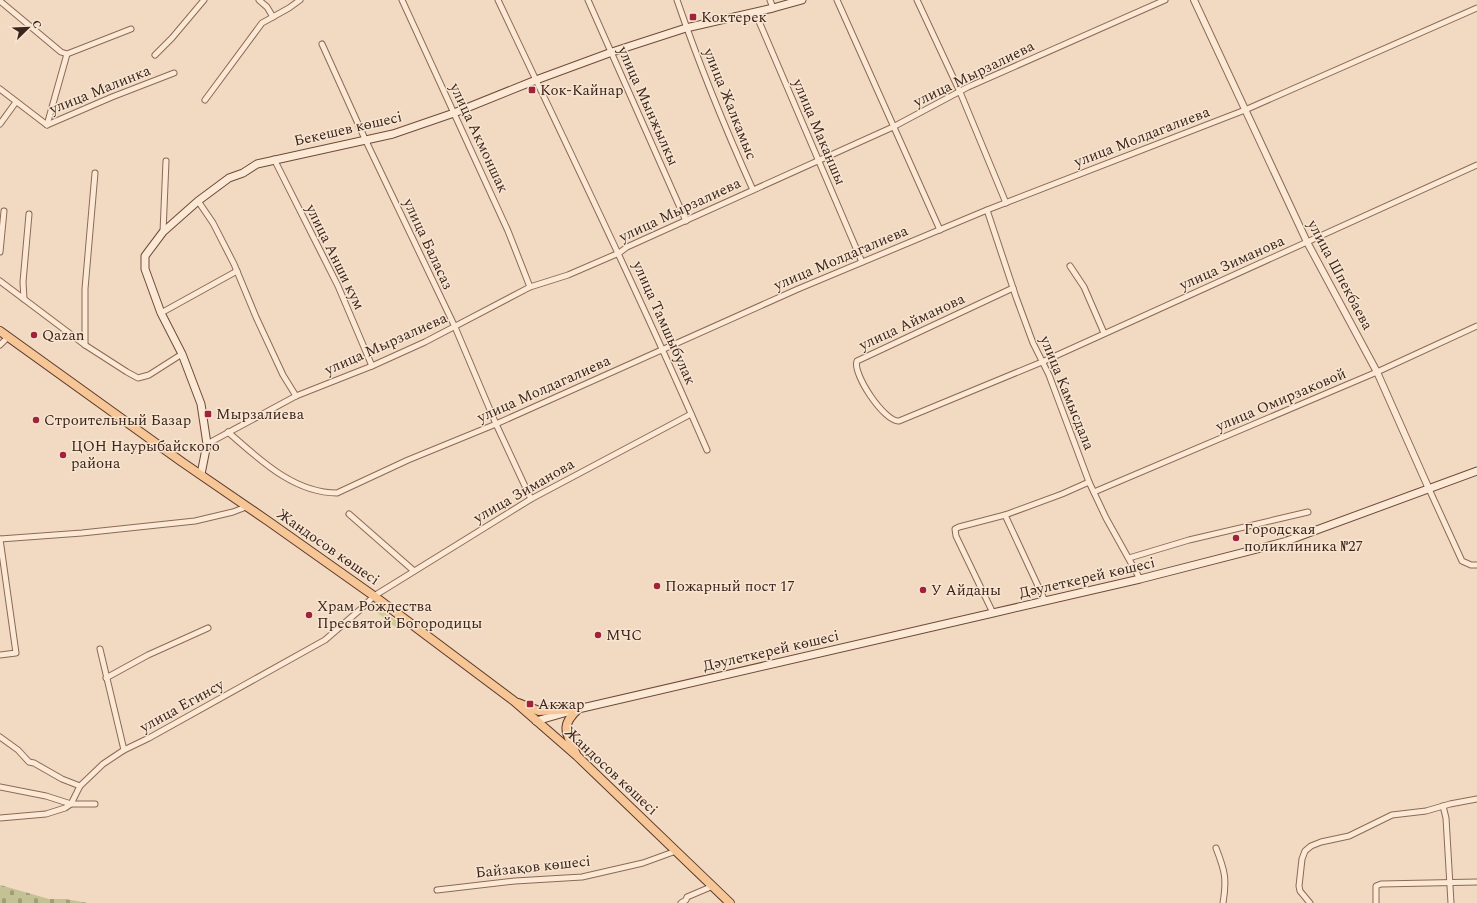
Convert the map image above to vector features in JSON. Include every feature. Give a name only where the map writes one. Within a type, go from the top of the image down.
[{"type":"main road","name":"Бекешев көшесі","points":[[201,474],[207,444],[201,404],[182,354],[161,313],[145,269],[145,256],[163,232],[198,200],[229,178],[257,164],[274,159],[366,141],[393,134],[454,113],[536,79],[612,52],[686,28],[802,0]]},
{"type":"main road","name":"Жандосов көшесі","points":[[0,331],[246,507],[374,596],[514,701],[577,756],[730,903]]},
{"type":"main road","name":"Дәулеткерей көшесі","points":[[536,721],[578,709],[1140,579],[1284,542],[1429,490],[1477,471]]},
{"type":"main road","points":[[514,701],[539,711],[578,709]]},
{"type":"main road","points":[[577,756],[566,731],[566,725],[569,717],[578,709]]},
{"type":"street","points":[[155,55],[172,38],[204,0]]},
{"type":"street","points":[[259,0],[267,7],[273,17]]},
{"type":"street","points":[[205,100],[262,23],[300,0]]},
{"type":"street","name":"улица Акмоншак","points":[[402,0],[508,231],[530,287]]},
{"type":"street","name":"улица Тамшыбулак","points":[[498,0],[619,253],[663,349],[706,450]]},
{"type":"street","name":"улица Мынжылкы","points":[[588,0],[686,221]]},
{"type":"street","name":"улица Жалкамыс","points":[[677,0],[686,28],[731,141],[753,190]]},
{"type":"street","points":[[770,0],[773,8]]},
{"type":"street","points":[[837,0],[940,230]]},
{"type":"street","points":[[917,0],[960,92],[1006,203]]},
{"type":"street","name":"улица Мырзалиева","points":[[207,444],[296,396],[372,366],[425,342],[530,287],[568,275],[619,253],[627,247],[819,162],[893,127],[968,87],[1166,0]]},
{"type":"street","name":"улица Шпекбаева","points":[[1194,0],[1307,242],[1377,372],[1462,562],[1470,565],[1477,565]]},
{"type":"street","points":[[0,1],[61,52],[67,54],[131,28]]},
{"type":"street","name":"улица Молдагалиева","points":[[228,432],[264,463],[285,477],[308,488],[329,493],[336,493],[408,460],[496,424],[862,262],[987,210],[1246,110],[1477,8]]},
{"type":"street","name":"улица Маканшы","points":[[755,12],[862,262]]},
{"type":"street","name":"улица Баласаз","points":[[322,44],[366,141],[455,327],[496,424],[531,498]]},
{"type":"street","points":[[47,125],[67,54]]},
{"type":"street","name":"улица Малинка","points":[[0,89],[47,125],[112,97],[174,73]]},
{"type":"street","points":[[0,124],[16,102]]},
{"type":"street","name":"улица Анши кум","points":[[274,159],[338,286],[372,366]]},
{"type":"street","points":[[163,232],[166,161]]},
{"type":"street","name":"улица Зиманова","points":[[996,380],[1042,362],[1477,165]]},
{"type":"street","points":[[85,345],[86,288],[95,173]]},
{"type":"street","points":[[198,200],[213,224],[237,271],[283,374],[296,396]]},
{"type":"street","name":"улица Камысдала","points":[[987,210],[1033,343],[1049,375],[1089,482],[1106,518],[1140,579]]},
{"type":"street","points":[[0,252],[4,211]]},
{"type":"street","points":[[24,299],[23,282],[29,214]]},
{"type":"street","points":[[1070,266],[1084,287],[1104,333]]},
{"type":"street","points":[[161,313],[237,271]]},
{"type":"street","points":[[0,281],[85,345],[138,378],[149,375],[182,354]]},
{"type":"street","name":"улица Айманова","points":[[996,380],[896,421],[884,413],[874,401],[858,371],[856,362],[1013,288]]},
{"type":"street","name":"улица Омирзаковой","points":[[1094,492],[1377,372],[1477,326]]},
{"type":"street","points":[[0,345],[8,337]]},
{"type":"street","name":"улица Зиманова","points":[[374,596],[531,498],[691,414]]},
{"type":"street","points":[[993,614],[956,536],[955,529],[959,526],[1005,515],[1062,494],[1089,482]]},
{"type":"street","points":[[0,655],[16,653],[0,539],[82,533],[195,521],[233,512],[246,507]]},
{"type":"street","points":[[1129,558],[1189,540],[1308,512]]},
{"type":"street","points":[[349,514],[414,571]]},
{"type":"street","points":[[1005,515],[1045,601]]},
{"type":"street","name":"улица Егинсу","points":[[71,804],[80,786],[103,764],[124,750],[150,738],[325,640],[374,596]]},
{"type":"street","points":[[106,678],[148,655],[208,628]]},
{"type":"street","points":[[100,649],[124,750]]},
{"type":"street","points":[[0,737],[18,750],[29,762],[34,763],[62,779],[80,786]]},
{"type":"street","points":[[0,787],[46,796],[71,804],[95,804]]},
{"type":"street","points":[[1310,903],[1300,891],[1298,886],[1302,859],[1305,852],[1311,846],[1321,842],[1349,836],[1392,815],[1426,811],[1442,806],[1477,799]]},
{"type":"street","points":[[0,818],[46,814],[65,808],[71,804]]},
{"type":"street","points":[[1442,806],[1446,818],[1451,903]]},
{"type":"street","points":[[1216,848],[1226,874],[1223,903]]},
{"type":"street","name":"Байзақов көшесі","points":[[437,890],[515,881],[582,877],[643,863],[676,851]]},
{"type":"street","points":[[1376,903],[1376,886],[1381,884],[1477,882]]},
{"type":"street","points":[[681,903],[686,900],[687,897],[712,886]]},
{"type":"green space","points":[[370,603],[405,627],[398,629],[370,607],[368,605]]},
{"type":"green space","points":[[0,885],[49,899],[65,899],[88,903],[0,903]]},
{"type":"place","name":"Коктерек","points":[[693,17]]},
{"type":"place","name":"Кок-Кайнар","points":[[532,90]]},
{"type":"place","name":"Qazan","points":[[34,335]]},
{"type":"place","name":"Мырзалиева","points":[[208,414]]},
{"type":"place","name":"Строительный Базар","points":[[36,420]]},
{"type":"place","name":"ЦОН Наурыбайского района","points":[[63,455]]},
{"type":"place","name":"Городская поликлиника №27","points":[[1236,538]]},
{"type":"place","name":"Пожарный пост 17","points":[[657,586]]},
{"type":"place","name":"У Айданы","points":[[923,590]]},
{"type":"place","name":"Храм Рождества Пресвятой Богородицы","points":[[309,615]]},
{"type":"place","name":"МЧС","points":[[598,635]]},
{"type":"place","name":"Акжар","points":[[530,704]]}]
